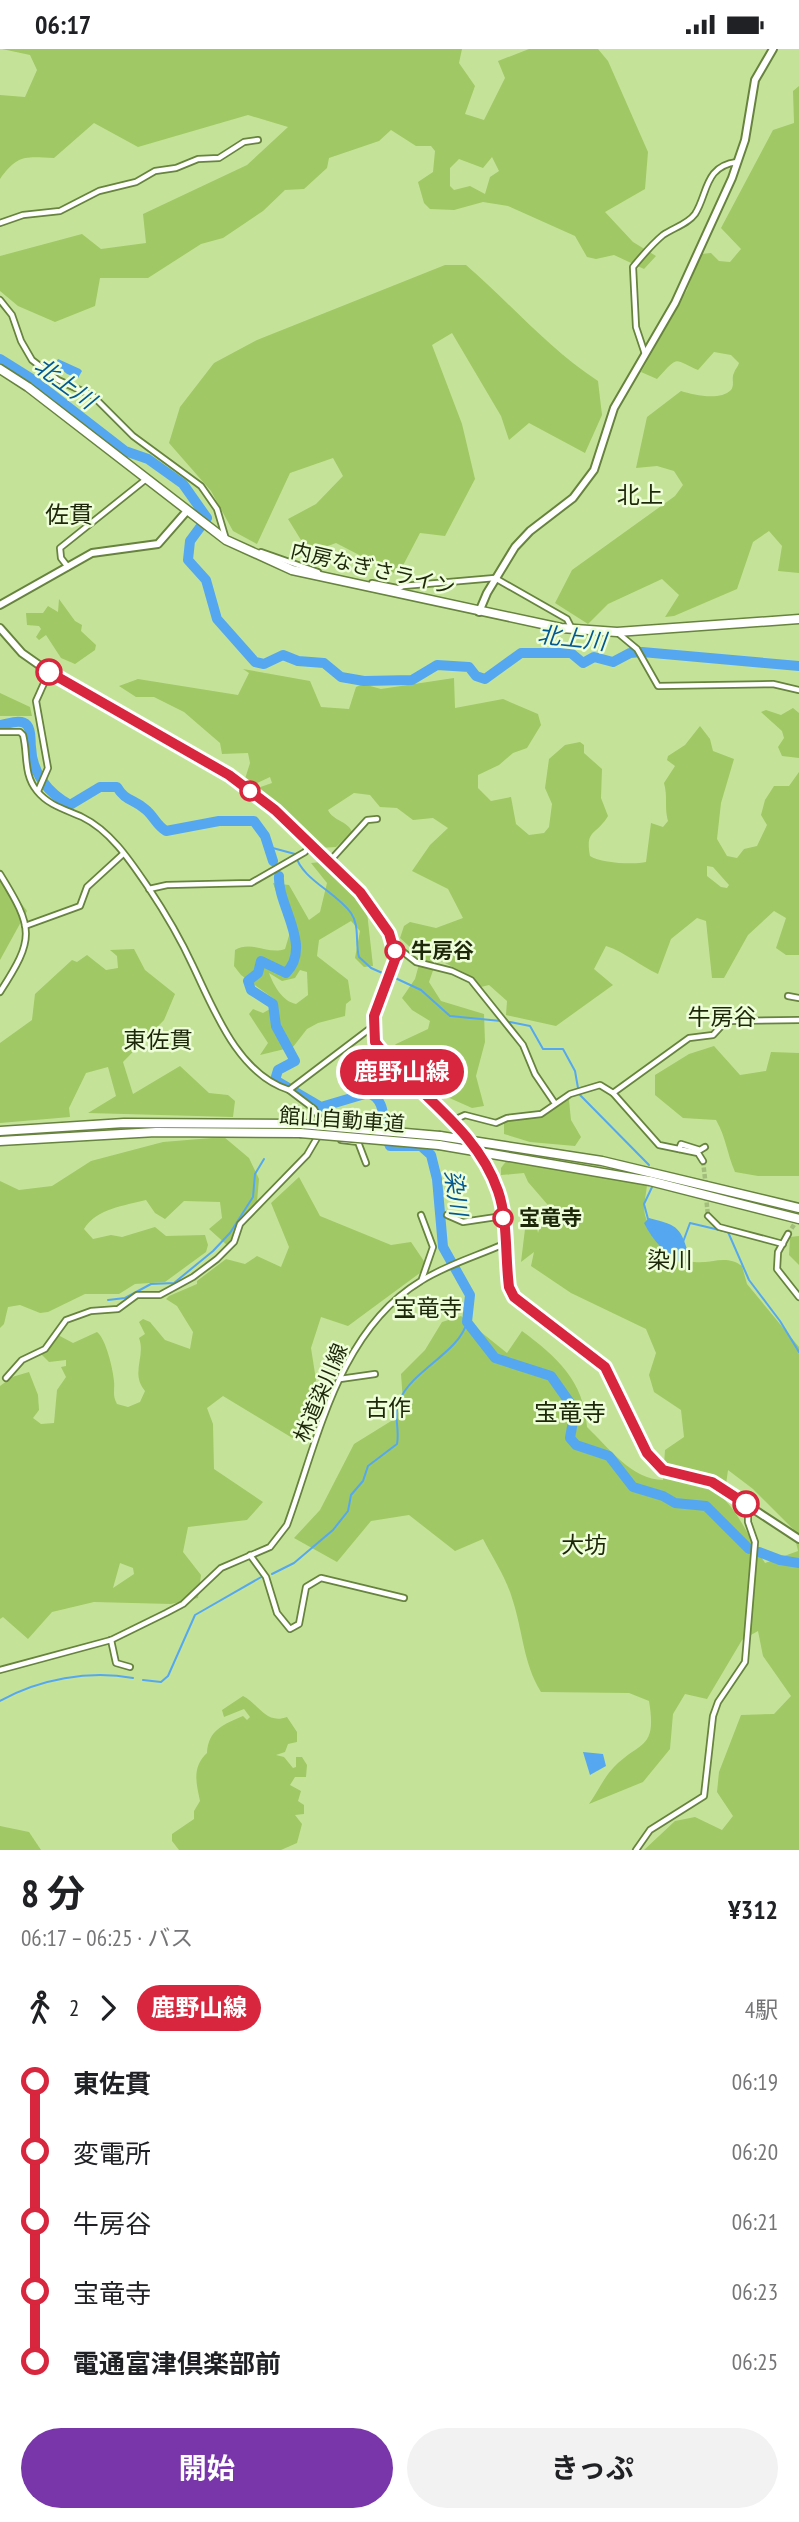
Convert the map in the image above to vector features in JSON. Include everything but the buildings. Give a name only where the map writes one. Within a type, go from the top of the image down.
[{"type":"highway","name":"内房なぎさライン","points":[[0,369],[29,387],[210,529],[240,548],[292,570],[479,612],[572,629],[617,632],[799,619]]},
{"type":"highway","name":"館山自動車道","points":[[0,1131],[124,1122],[440,1136],[626,1166],[799,1208]]},
{"type":"highway","name":"館山自動車道","points":[[0,1142],[156,1132],[300,1129],[439,1145],[624,1176],[799,1219]]},
{"type":"main road","points":[[479,612],[495,578],[522,539],[573,498],[587,483],[614,408],[675,303],[738,162],[755,80],[773,49]]},
{"type":"main road","points":[[1,603],[92,553],[158,544],[186,512]]},
{"type":"main road","points":[[0,628],[22,653],[49,672],[229,775],[275,810],[311,843],[373,908],[393,944],[396,957],[372,1027],[375,1042],[440,1110],[455,1122]]},
{"type":"main road","points":[[485,1167],[498,1191],[503,1216],[509,1287],[514,1297],[605,1367],[647,1453],[654,1461],[672,1474],[712,1482],[799,1539]]},
{"type":"street","points":[[0,223],[23,215],[60,211],[99,191],[136,182],[155,171],[176,168],[198,159],[219,158],[244,142],[258,139]]},
{"type":"street","points":[[645,354],[636,327],[633,267],[664,235],[694,216],[702,191],[718,170],[728,163],[738,162]]},
{"type":"street","points":[[0,300],[12,315],[32,361],[58,380],[93,396],[133,436],[201,486],[216,509],[226,540]]},
{"type":"street","points":[[68,567],[61,558],[60,548],[145,480]]},
{"type":"street","points":[[240,548],[245,547],[325,575],[398,588],[495,578],[567,619],[572,629]]},
{"type":"street","points":[[389,593],[398,588]]},
{"type":"street","points":[[617,632],[637,649],[658,687],[761,684],[799,690]]},
{"type":"street","points":[[38,790],[47,772],[36,701],[49,672]]},
{"type":"street","points":[[0,732],[20,732],[23,735],[26,769],[38,790],[61,810],[93,825],[123,854],[149,889],[193,965],[211,1008],[240,1052],[277,1085],[291,1088],[321,1117],[324,1126],[319,1138],[256,1211],[240,1224],[228,1249],[193,1277],[160,1295],[137,1295],[118,1309],[91,1311],[66,1320],[45,1349],[22,1360],[6,1378]]},
{"type":"street","points":[[329,862],[367,820],[377,819]]},
{"type":"street","points":[[149,889],[167,885],[251,884],[305,852],[311,843]]},
{"type":"street","points":[[26,926],[80,906],[87,887],[123,854]]},
{"type":"street","points":[[0,874],[26,926],[26,946],[0,992]]},
{"type":"street","points":[[393,944],[416,963],[452,971],[471,980],[523,1045],[535,1074],[554,1102]]},
{"type":"street","points":[[788,996],[799,998]]},
{"type":"street","points":[[613,1093],[689,1038],[713,1035],[726,1021],[799,1020]]},
{"type":"street","points":[[291,1088],[372,1027]]},
{"type":"street","points":[[455,1122],[464,1115],[496,1123],[506,1118],[541,1114],[554,1102],[600,1085],[613,1093],[659,1145],[698,1153],[704,1161]]},
{"type":"street","points":[[319,1138],[358,1142],[366,1163]]},
{"type":"street","points":[[679,1149],[681,1144],[700,1150],[705,1147]]},
{"type":"street","points":[[421,1215],[433,1247],[422,1280]]},
{"type":"street","points":[[447,1215],[463,1222],[503,1216]]},
{"type":"street","points":[[708,1216],[719,1227],[783,1244]]},
{"type":"street","points":[[788,1234],[777,1259],[777,1269],[799,1297]]},
{"type":"street","name":"林道染川線","points":[[111,1640],[183,1604],[221,1568],[270,1546],[287,1525],[339,1380],[369,1325],[393,1301],[422,1280],[504,1244]]},
{"type":"street","points":[[339,1380],[375,1374]]},
{"type":"street","points":[[636,1850],[650,1830],[704,1796],[713,1716],[718,1702],[746,1663],[755,1542],[748,1522],[748,1506]]},
{"type":"street","points":[[250,1555],[266,1577],[278,1613],[289,1629],[299,1624],[306,1587],[321,1578],[404,1598]]},
{"type":"street","points":[[0,1670],[111,1640],[116,1663],[130,1667]]},
{"type":"green space","points":[[2,49],[462,49],[459,63],[475,86],[465,114],[484,120],[505,78],[498,61],[529,49],[598,49],[608,61],[648,152],[645,189],[605,212],[633,242],[656,256],[644,269],[614,255],[596,259],[587,257],[575,236],[508,206],[483,202],[454,210],[430,209],[424,203],[418,182],[433,172],[435,151],[431,146],[416,146],[391,130],[379,141],[329,158],[327,168],[304,189],[285,190],[263,211],[223,238],[201,244],[148,278],[100,278],[95,306],[55,322],[18,306],[0,291],[0,256],[82,234],[101,249],[146,243],[143,214],[247,165],[288,127],[248,115],[138,147],[94,123],[54,158],[36,157],[17,161],[0,179],[0,95],[25,97],[37,70],[30,55]],"holes":[[[492,157],[499,171],[490,177],[485,194],[470,186],[454,190],[450,186],[450,168],[459,159],[483,168]]]},
{"type":"green space","points":[[799,86],[799,573],[778,571],[782,546],[769,531],[753,542],[737,589],[674,616],[665,617],[679,595],[662,579],[608,604],[588,624],[555,603],[572,570],[675,496],[683,485],[674,471],[657,466],[636,468],[647,417],[681,391],[714,396],[726,393],[732,388],[733,375],[739,363],[731,355],[714,352],[698,370],[677,361],[657,379],[641,372],[687,290],[701,254],[711,253],[719,261],[730,262],[741,249],[721,228],[773,130],[794,123],[793,91]]},
{"type":"green space","points":[[445,265],[466,265],[547,341],[598,381],[602,415],[585,453],[529,423],[509,440],[501,416],[452,333],[432,345],[462,424],[475,479],[445,536],[420,533],[398,575],[336,543],[309,553],[288,519],[316,504],[343,476],[333,458],[290,473],[257,544],[233,531],[211,491],[169,443],[180,407],[214,363],[257,340]]},
{"type":"green space","points":[[59,599],[75,621],[82,625],[81,631],[96,645],[95,650],[75,664],[61,658],[46,635],[39,640],[36,637],[41,629],[39,626],[27,625],[26,613],[43,613],[48,606],[58,612]]},
{"type":"green space","points":[[243,669],[310,681],[321,707],[349,709],[356,687],[363,684],[381,689],[454,678],[455,708],[503,699],[538,714],[541,725],[527,748],[513,753],[499,765],[478,775],[478,788],[491,801],[511,797],[516,824],[529,835],[544,833],[549,827],[552,804],[545,788],[549,759],[565,745],[580,742],[584,745],[584,753],[602,769],[601,798],[608,816],[590,837],[590,856],[609,862],[646,862],[651,823],[663,827],[668,821],[664,783],[675,766],[667,760],[668,756],[685,745],[700,726],[710,739],[713,751],[734,759],[721,803],[717,839],[727,856],[737,858],[744,849],[757,846],[767,825],[761,815],[765,800],[774,786],[789,786],[799,772],[799,955],[786,955],[776,948],[786,918],[774,911],[748,935],[724,978],[712,978],[706,921],[697,918],[671,939],[658,974],[606,946],[594,969],[613,985],[556,1026],[506,1015],[507,1001],[489,985],[481,987],[467,974],[437,959],[429,982],[441,1001],[484,1014],[485,1042],[476,1076],[484,1106],[472,1108],[436,1092],[426,1075],[396,1059],[389,1051],[396,1044],[428,1029],[430,1021],[412,1010],[402,998],[415,979],[421,957],[400,938],[404,926],[410,922],[436,928],[463,918],[448,889],[412,871],[430,845],[448,828],[433,818],[413,820],[397,808],[380,807],[370,795],[354,793],[328,810],[352,832],[336,847],[319,848],[278,807],[252,790],[272,783],[270,777],[253,785],[244,782],[250,763],[248,753],[222,754],[220,743],[184,712],[154,697],[136,697],[119,686],[138,679],[238,695],[249,673]],"holes":[[[707,866],[713,867],[729,885],[727,888],[721,887],[707,876]]]},
{"type":"green space","points":[[0,693],[30,707],[32,716],[0,716]]},
{"type":"green space","points":[[793,708],[799,713],[799,758],[782,756],[778,747],[784,738],[782,731],[761,712],[766,710],[781,715]]},
{"type":"green space","points":[[321,862],[357,897],[367,912],[373,966],[364,967],[355,958],[360,931],[351,921],[319,940],[317,956],[348,980],[351,1000],[346,1004],[345,1016],[318,1023],[307,1029],[293,1047],[260,1055],[268,1043],[249,1014],[253,1009],[263,1013],[277,1005],[274,999],[241,975],[234,966],[235,950],[248,946],[285,949],[294,919],[281,906],[273,883],[289,885],[309,920],[320,912],[327,883],[311,863]],"holes":[[[300,970],[307,972],[308,995],[296,1004],[276,988],[269,973],[282,981],[295,978]]]},
{"type":"green space","points":[[0,875],[27,911],[0,960]]},
{"type":"green space","points":[[134,949],[145,970],[175,994],[164,1020],[123,1062],[133,1094],[180,1066],[209,1093],[228,1095],[235,1101],[233,1117],[88,1113],[116,1096],[108,1067],[86,1073],[69,1108],[70,1117],[0,1123],[0,1043],[32,1020],[35,994],[72,960],[77,962],[87,955],[106,970],[118,968],[117,956],[110,950]]},
{"type":"green space","points":[[714,1046],[740,1075],[766,1071],[771,1052],[799,1053],[799,1176],[758,1176],[735,1172],[716,1120],[683,1118],[655,1095],[655,1075],[689,1054]]},
{"type":"green space","points":[[565,1099],[569,1100],[571,1120],[581,1137],[575,1146],[530,1142],[504,1134],[504,1118],[546,1115]]},
{"type":"green space","points":[[224,1137],[249,1158],[259,1179],[257,1202],[243,1217],[228,1246],[209,1229],[222,1218],[220,1202],[184,1201],[165,1219],[155,1213],[146,1200],[112,1209],[96,1216],[84,1229],[93,1239],[111,1235],[122,1237],[155,1227],[166,1236],[205,1235],[208,1245],[206,1252],[165,1282],[135,1284],[119,1294],[85,1294],[48,1312],[40,1313],[20,1305],[8,1307],[4,1324],[0,1328],[0,1181],[19,1190],[52,1186],[91,1161],[163,1142]]},
{"type":"green space","points":[[507,1160],[647,1185],[645,1214],[659,1238],[673,1252],[688,1260],[725,1260],[742,1266],[747,1284],[799,1347],[799,1850],[644,1850],[675,1821],[695,1817],[722,1830],[733,1816],[717,1792],[719,1772],[741,1715],[774,1714],[791,1696],[763,1656],[758,1631],[742,1640],[707,1699],[685,1694],[673,1714],[670,1749],[643,1782],[589,1804],[610,1771],[649,1736],[649,1701],[629,1693],[541,1692],[527,1658],[509,1591],[483,1539],[455,1551],[409,1515],[371,1521],[337,1562],[294,1538],[320,1510],[354,1444],[396,1418],[403,1402],[401,1374],[425,1350],[442,1322],[461,1316],[507,1353],[522,1331],[535,1341],[557,1361],[574,1383],[585,1411],[587,1427],[631,1469],[652,1479],[663,1480],[665,1450],[684,1437],[681,1410],[654,1392],[649,1375],[656,1353],[646,1329],[571,1293],[531,1266],[534,1252],[521,1262],[525,1229],[537,1228],[538,1233],[541,1223],[560,1219],[528,1182],[524,1173],[501,1175],[501,1168]],"holes":[[[728,1470],[753,1489],[793,1529],[798,1551],[765,1563],[741,1521],[724,1499]]]},
{"type":"green space","points":[[299,1177],[320,1216],[391,1245],[411,1242],[428,1267],[348,1326],[321,1317],[311,1348],[316,1380],[312,1400],[294,1439],[223,1396],[207,1408],[213,1424],[214,1469],[263,1502],[247,1520],[188,1527],[183,1552],[201,1575],[198,1598],[171,1604],[94,1602],[52,1612],[28,1639],[3,1617],[0,1619],[0,1386],[12,1377],[29,1372],[38,1395],[39,1410],[33,1418],[41,1424],[54,1423],[57,1390],[66,1377],[61,1367],[66,1366],[66,1360],[49,1362],[41,1354],[58,1335],[73,1343],[97,1332],[108,1355],[117,1404],[128,1407],[140,1402],[145,1391],[138,1371],[141,1352],[139,1338],[145,1334],[139,1322],[143,1319],[150,1322],[165,1340],[190,1349],[193,1332],[177,1306],[166,1299],[169,1296],[197,1284],[197,1281],[226,1259],[245,1264],[257,1256],[281,1267],[289,1247],[271,1203]],"holes":[[[120,1563],[133,1568],[134,1574],[113,1588]]]},
{"type":"green space","points":[[799,1236],[799,1265],[789,1255],[790,1237]]},
{"type":"green space","points":[[243,1696],[268,1716],[280,1719],[287,1717],[297,1732],[297,1742],[288,1744],[285,1752],[276,1755],[284,1757],[293,1768],[296,1767],[296,1757],[302,1757],[307,1765],[306,1777],[295,1777],[290,1785],[301,1791],[298,1801],[304,1805],[304,1814],[295,1815],[302,1824],[297,1843],[281,1850],[179,1850],[172,1841],[172,1834],[194,1819],[194,1811],[200,1801],[197,1781],[199,1764],[207,1753],[210,1739],[218,1729],[243,1716],[247,1720],[250,1717],[244,1709],[224,1717],[222,1710]]},
{"type":"green space","points":[[0,1826],[29,1832],[41,1850],[0,1850]]},
{"type":"water","points":[[58,359],[80,369],[82,371],[78,378],[67,374],[55,364]]},
{"type":"water","points":[[649,1218],[673,1226],[681,1234],[690,1258],[685,1264],[656,1242],[644,1223]]},
{"type":"water","points":[[583,1752],[603,1754],[606,1766],[590,1775]]},
{"type":"waterway","name":"北上川","points":[[0,359],[32,379],[125,451],[148,459],[183,484],[207,518],[190,541],[188,560],[206,580],[217,619],[255,662],[264,664],[283,655],[298,661],[324,663],[341,677],[364,681],[412,680],[437,665],[469,667],[476,676],[485,679],[521,653],[571,653],[583,663],[594,657],[613,662],[630,653],[642,652],[799,666]]},
{"type":"waterway","name":"染川","points":[[0,725],[18,722],[29,727],[32,756],[38,774],[55,795],[70,805],[100,787],[117,787],[123,795],[148,812],[166,831],[219,821],[254,821],[265,836],[273,861]]},
{"type":"waterway","points":[[269,847],[295,854],[304,871],[344,905],[354,918],[359,957],[371,968],[387,975]]},
{"type":"waterway","name":"染川","points":[[279,876],[283,900],[295,938],[293,962],[286,973],[261,961],[258,973],[248,981],[251,990],[273,1004],[276,1026],[295,1061],[278,1070],[275,1080],[321,1107],[368,1093],[375,1097],[382,1109],[390,1146],[421,1146],[431,1155],[437,1179],[443,1247],[470,1295],[467,1322],[495,1358],[551,1376],[575,1410],[570,1438],[576,1445],[609,1456],[633,1487],[663,1496],[675,1503],[706,1506],[749,1549]]},
{"type":"waterway","points":[[393,977],[421,990],[450,1016],[501,1021]]},
{"type":"waterway","points":[[510,1022],[530,1026],[543,1049],[563,1049],[575,1071],[578,1088]]},
{"type":"waterway","points":[[580,1095],[649,1165]]},
{"type":"waterway","points":[[108,1300],[125,1298],[151,1284],[174,1283],[213,1251],[230,1233],[253,1197],[255,1174],[264,1159]]},
{"type":"waterway","points":[[648,1219],[644,1204],[653,1185]]},
{"type":"waterway","points":[[683,1242],[690,1223],[728,1232],[749,1280],[799,1352]]},
{"type":"waterway","points":[[272,1574],[294,1563],[333,1530],[348,1511],[351,1495],[363,1481],[368,1466],[397,1444],[399,1401],[414,1380],[455,1343],[467,1322]]},
{"type":"waterway","name":"染川","points":[[759,1552],[780,1560],[799,1563]]},
{"type":"waterway","points":[[143,1680],[161,1682],[168,1676],[195,1615],[263,1576]]},
{"type":"waterway","points":[[0,1701],[31,1687],[65,1678],[99,1675],[133,1678]]},
{"type":"tunnel","points":[[457,1123],[485,1167]]},
{"type":"tunnel","points":[[703,1161],[706,1187]]},
{"type":"tunnel","points":[[706,1196],[708,1216]]},
{"type":"tunnel","points":[[788,1234],[799,1217]]},
{"type":"bus line","name":"鹿野山線","points":[[49,672],[229,775],[275,810],[360,892],[389,933],[396,957],[374,1016],[372,1027],[375,1042],[440,1110],[454,1120],[492,1178],[498,1191],[503,1216],[509,1287],[514,1297],[605,1367],[647,1453],[663,1470],[712,1482],[746,1504]]},
{"type":"place","name":"牛房谷","points":[[395,951]]},
{"type":"place","name":"宝竜寺","points":[[503,1218]]},
{"type":"district","name":"北上","points":[[640,495]]},
{"type":"district","name":"佐貫","points":[[69,515]]},
{"type":"district","name":"牛房谷","points":[[722,1017]]},
{"type":"district","name":"東佐貫","points":[[158,1040]]},
{"type":"district","name":"染川","points":[[670,1260]]},
{"type":"district","name":"宝竜寺","points":[[428,1308]]},
{"type":"district","name":"古作","points":[[388,1408]]},
{"type":"district","name":"宝竜寺","points":[[570,1413]]},
{"type":"district","name":"大坊","points":[[584,1545]]}]
